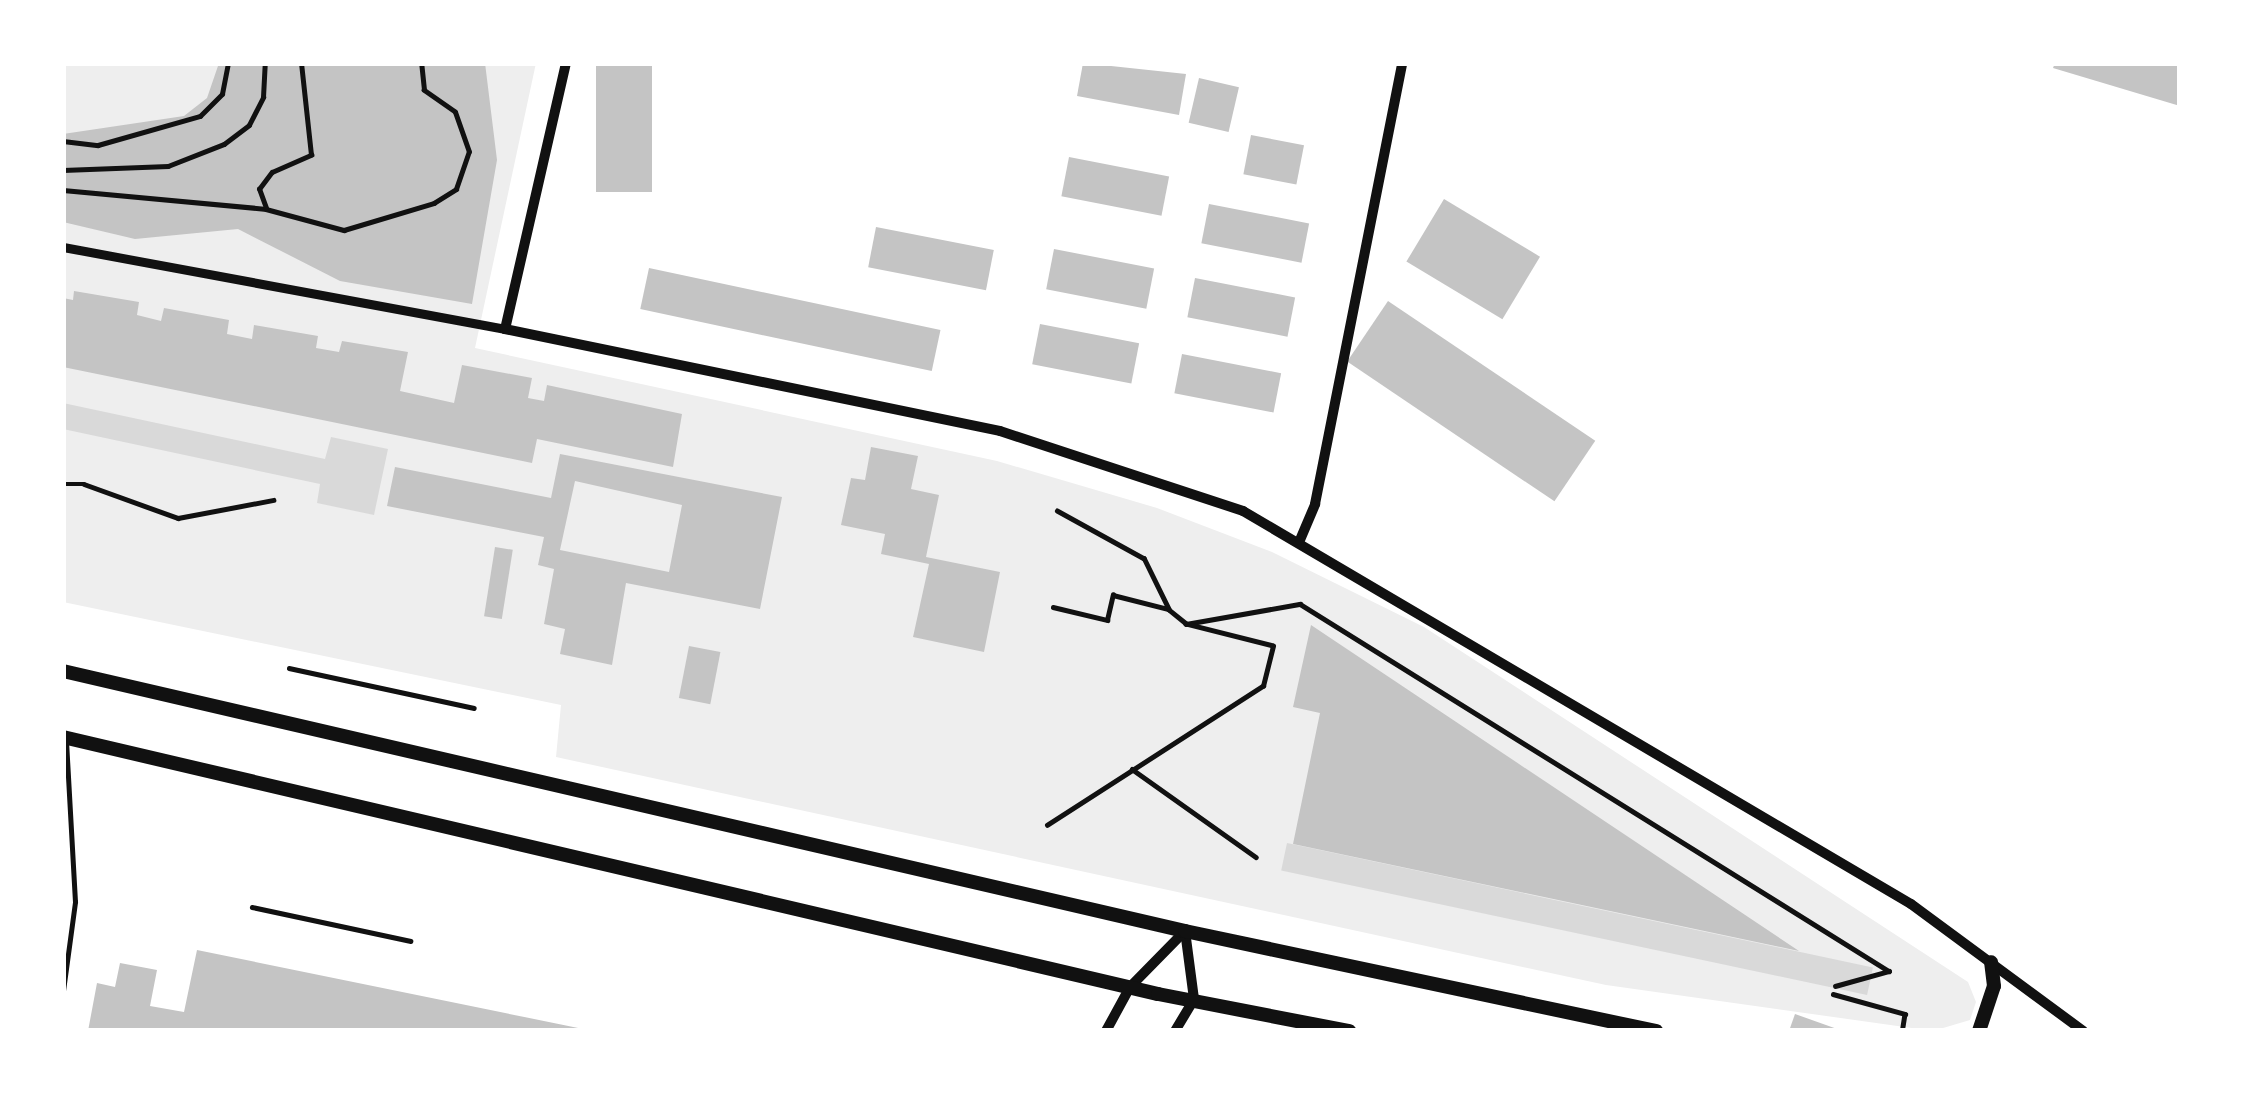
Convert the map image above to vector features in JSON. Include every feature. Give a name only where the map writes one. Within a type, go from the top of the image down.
[{"type":"main road","points":[[63,670],[1185,931],[1657,1031]]},
{"type":"main road","points":[[64,737],[1130,987],[1349,1031]]},
{"type":"main road","points":[[1979,1031],[1994,986],[1990,962]]},
{"type":"street","points":[[506,328],[566,63]]},
{"type":"street","points":[[1300,540],[1315,504],[1402,63]]},
{"type":"street","points":[[63,247],[506,328],[1000,431],[1243,511],[1300,540],[1911,904],[2083,1031]]},
{"type":"street","points":[[1106,1031],[1130,987],[1185,931]]},
{"type":"street","points":[[1175,1031],[1194,999],[1185,931]]},
{"type":"lane","points":[[63,991],[75,902],[64,737]]},
{"type":"path","points":[[63,141],[98,145],[200,116],[222,94],[228,63]]},
{"type":"path","points":[[63,170],[168,166],[224,144],[249,125],[263,97],[265,63]]},
{"type":"path","points":[[266,209],[259,189],[272,172],[311,155],[301,63]]},
{"type":"path","points":[[63,190],[266,209],[344,230],[434,203],[456,189],[469,152],[466,131],[424,90],[421,63]]},
{"type":"path","points":[[63,484],[84,484],[178,518],[273,500]]},
{"type":"path","points":[[1047,825],[1263,686],[1273,646],[1186,624],[1169,610],[1144,559],[1057,512]]},
{"type":"path","points":[[1053,607],[1107,620],[1113,595],[1169,610]]},
{"type":"path","points":[[1186,624],[1300,604],[1888,971],[1834,990],[1905,1015],[1903,1027]]},
{"type":"path","points":[[290,668],[474,708]]},
{"type":"path","points":[[1132,769],[1256,857]]},
{"type":"path","points":[[252,907],[410,941]]},
{"type":"shaded area","points":[[63,63],[536,63],[475,348],[997,461],[1157,508],[1272,552],[1424,627],[1968,982],[1976,1002],[1970,1020],[1933,1031],[1606,985],[556,757],[561,705],[63,602]]},
{"type":"shaded area","points":[[63,403],[325,459],[331,437],[388,449],[374,515],[317,503],[320,484],[63,429]]},
{"type":"shaded area","points":[[1287,843],[1873,968],[1867,995],[1281,870]]},
{"type":"building","points":[[219,63],[485,63],[497,160],[472,304],[340,281],[238,229],[135,239],[63,222],[63,134],[184,116],[207,98]]},
{"type":"building","points":[[596,63],[652,63],[652,192],[596,192]]},
{"type":"building","points":[[1083,63],[1186,74],[1179,115],[1077,96]]},
{"type":"building","points":[[2055,63],[2180,63],[2180,106],[2053,68]]},
{"type":"building","points":[[1199,78],[1239,87],[1229,132],[1189,123]]},
{"type":"building","points":[[1251,135],[1304,145],[1296,185],[1243,174]]},
{"type":"building","points":[[1069,157],[1169,176],[1161,216],[1061,196]]},
{"type":"building","points":[[1444,199],[1540,257],[1502,319],[1406,262]]},
{"type":"building","points":[[1209,204],[1309,223],[1301,263],[1201,243]]},
{"type":"building","points":[[876,227],[994,250],[986,290],[868,267]]},
{"type":"building","points":[[1054,249],[1154,268],[1146,309],[1046,289]]},
{"type":"building","points":[[649,268],[940,330],[932,371],[640,309]]},
{"type":"building","points":[[1195,278],[1295,297],[1287,337],[1187,317]]},
{"type":"building","points":[[74,291],[139,302],[137,315],[161,321],[164,308],[229,320],[227,334],[252,339],[254,325],[318,336],[316,348],[339,352],[342,341],[408,352],[400,391],[454,403],[462,365],[532,378],[528,398],[544,401],[547,385],[682,414],[673,467],[537,439],[532,463],[63,367],[63,298],[73,300]]},
{"type":"building","points":[[1388,301],[1595,441],[1554,501],[1347,362]]},
{"type":"building","points":[[1040,324],[1139,343],[1131,384],[1032,364]]},
{"type":"building","points":[[1182,354],[1281,373],[1274,413],[1174,393]]},
{"type":"building","points":[[871,447],[918,456],[911,489],[939,495],[926,557],[1000,572],[984,652],[913,637],[929,564],[881,554],[885,534],[841,525],[851,478],[865,480]]},
{"type":"building","points":[[560,454],[782,497],[760,609],[626,583],[612,665],[560,654],[565,629],[544,624],[554,569],[538,565],[544,537],[387,506],[395,467],[551,498]],"holes":[[[575,481],[682,505],[669,572],[560,550]]]},
{"type":"building","points":[[495,547],[513,550],[502,619],[484,616]]},
{"type":"building","points":[[1311,625],[1799,951],[1293,844],[1320,713],[1293,707]]},
{"type":"building","points":[[689,646],[720,652],[710,704],[679,698]]},
{"type":"building","points":[[197,950],[583,1031],[88,1031],[97,983],[115,987],[120,963],[157,970],[150,1006],[184,1012]]},
{"type":"building","points":[[1795,1014],[1840,1030],[1840,1031],[1789,1031]]}]
